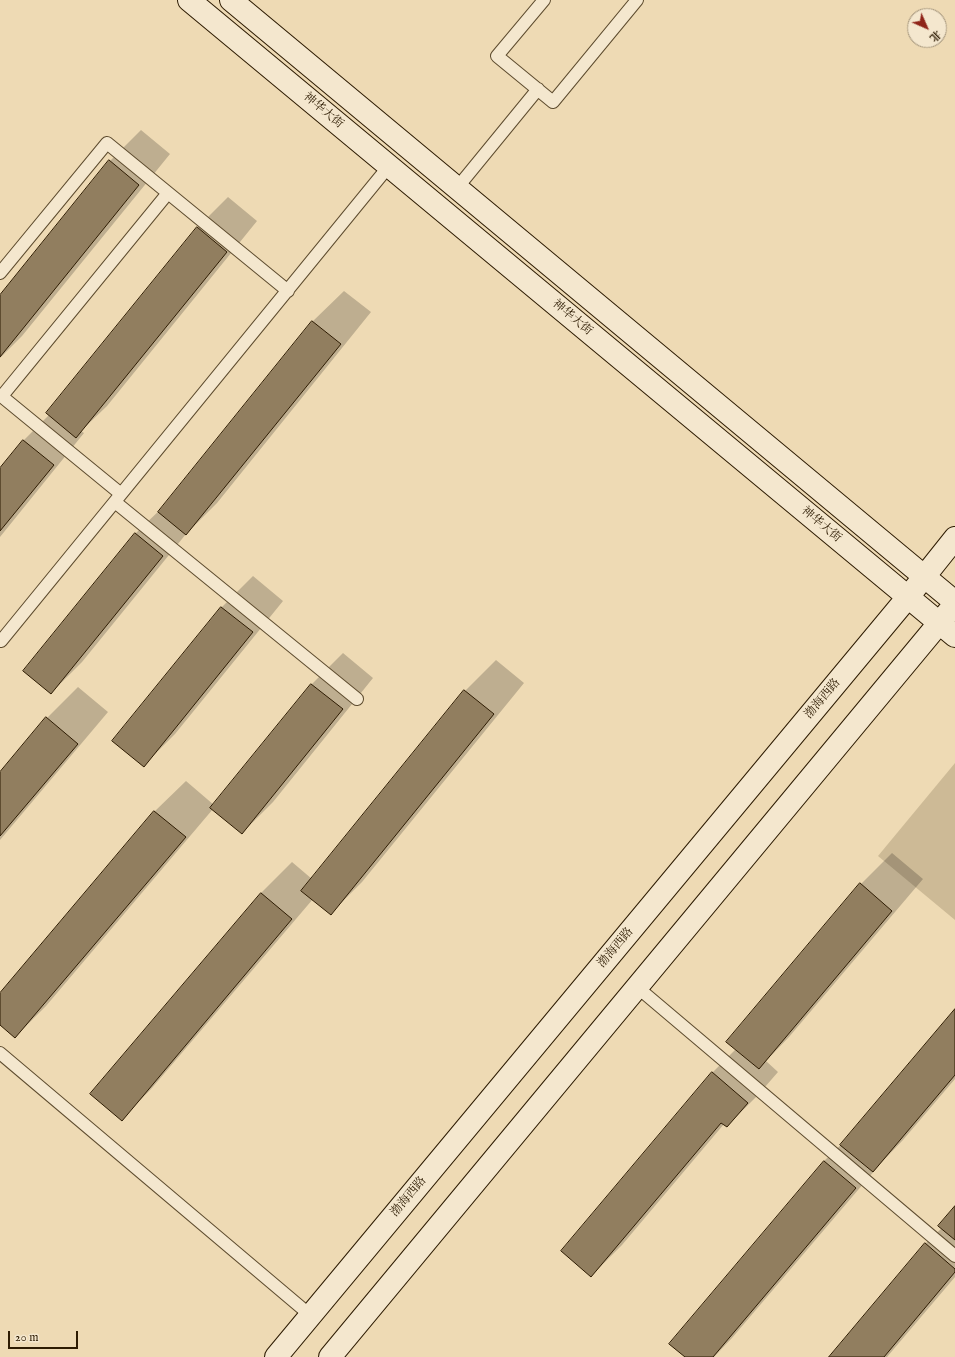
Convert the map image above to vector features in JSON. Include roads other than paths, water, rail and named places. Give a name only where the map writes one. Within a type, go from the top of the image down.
[{"type":"main road","name":"神华大街","points":[[189,0],[947,629]]},
{"type":"main road","points":[[231,0],[955,603],[947,629],[637,987],[330,1357]]},
{"type":"main road","name":"渤海西路","points":[[276,1357],[908,597],[955,538]]},
{"type":"lane","points":[[544,0],[497,56],[553,102],[637,0]]},
{"type":"lane","points":[[457,188],[538,89]]},
{"type":"lane","points":[[0,273],[107,143],[288,290]]},
{"type":"lane","points":[[1,641],[389,166]]},
{"type":"lane","points":[[168,193],[1,396],[118,498],[356,699]]},
{"type":"lane","points":[[637,987],[955,1256]]},
{"type":"lane","points":[[0,1053],[310,1316]]}]
